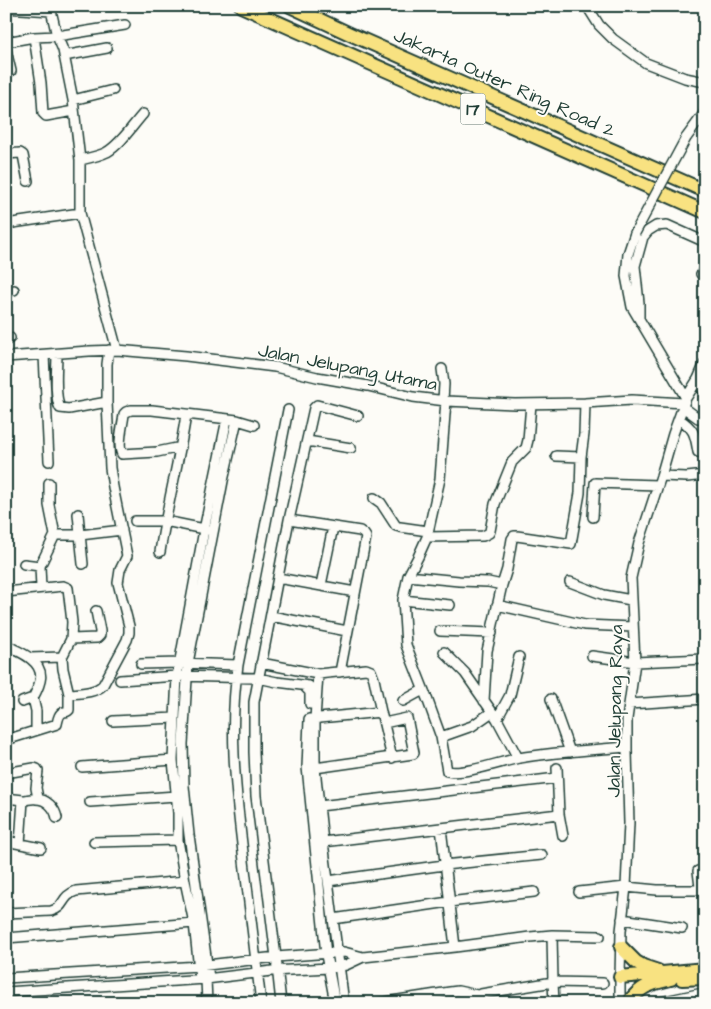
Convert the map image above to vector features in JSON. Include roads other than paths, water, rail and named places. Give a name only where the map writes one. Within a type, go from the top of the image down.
[{"type":"highway","name":"Jakarta Outer Ring Road 2","points":[[241,6],[705,212]]},
{"type":"highway","name":"Jakarta Outer Ring Road 2","points":[[290,6],[705,191]]},
{"type":"highway","points":[[621,948],[636,962],[667,976]]},
{"type":"highway","points":[[628,1003],[637,992],[647,985],[667,976],[705,969]]},
{"type":"highway","points":[[620,979],[667,976],[705,978]]},
{"type":"street","points":[[587,6],[599,25],[612,39],[646,63],[685,78],[705,82]]},
{"type":"street","points":[[6,8],[50,9],[64,56],[73,100],[80,160],[80,213],[113,350],[107,364],[111,478],[127,556],[120,570],[118,583],[129,626],[129,633],[101,687],[82,693],[69,694]]},
{"type":"street","points":[[6,42],[125,25]]},
{"type":"street","points":[[34,37],[41,83],[43,113],[46,116],[74,111]]},
{"type":"street","points":[[64,56],[107,48]]},
{"type":"street","points":[[6,50],[11,71]]},
{"type":"street","points":[[73,100],[113,90]]},
{"type":"street","points":[[705,112],[686,138],[635,233],[628,254],[626,276],[632,308],[684,403],[698,418],[705,420]]},
{"type":"street","points":[[80,160],[101,154],[115,146],[143,114]]},
{"type":"street","points":[[6,154],[17,152],[22,155],[28,181]]},
{"type":"street","points":[[6,224],[80,213]]},
{"type":"street","points":[[639,319],[640,302],[634,266],[643,237],[648,231],[656,226],[667,225],[705,242]]},
{"type":"street","name":"Jalan Jelupang Utama","points":[[6,357],[113,350],[186,356],[275,367],[414,397],[444,401],[532,404],[632,400],[684,403]]},
{"type":"street","points":[[57,354],[56,384],[60,408],[68,409],[107,402]]},
{"type":"street","points":[[44,355],[49,461]]},
{"type":"street","name":"Jalan Jelupang Raya","points":[[620,1003],[622,919],[630,823],[627,719],[635,662],[631,578],[639,543],[684,403],[705,363]]},
{"type":"street","points":[[442,369],[444,401],[440,479],[427,534],[408,576],[403,600],[406,645],[441,738],[445,768],[449,772],[518,758],[627,748]]},
{"type":"street","points":[[698,379],[705,395]]},
{"type":"street","points":[[484,702],[487,651],[502,585],[508,569],[512,539],[514,536],[517,536],[571,544],[580,493],[585,403]]},
{"type":"street","points":[[374,498],[381,503],[396,526],[400,528],[427,534],[483,536],[489,533],[494,504],[512,462],[526,448],[532,404]]},
{"type":"street","points":[[261,1003],[258,959],[237,798],[234,754],[248,678],[261,662],[289,520],[314,408],[317,405],[358,416]]},
{"type":"street","points":[[181,447],[157,452],[122,454],[120,445],[124,414],[131,410],[152,410],[232,419],[254,425]]},
{"type":"street","points":[[280,1003],[256,796],[254,702],[248,678],[238,665],[288,410]]},
{"type":"street","points":[[160,552],[186,414]]},
{"type":"street","points":[[207,1003],[182,813],[176,796],[173,760],[179,662],[204,530],[232,419]]},
{"type":"street","points":[[203,965],[178,840],[184,786],[183,744],[188,663],[214,531],[232,419]]},
{"type":"street","points":[[679,419],[688,425],[695,434],[698,452],[705,454]]},
{"type":"street","points":[[306,441],[351,448]]},
{"type":"street","points":[[556,456],[581,457]]},
{"type":"street","points":[[593,517],[595,483],[659,481],[705,475]]},
{"type":"street","points":[[41,588],[40,566],[55,535],[50,505],[49,483]]},
{"type":"street","points":[[78,514],[83,564]]},
{"type":"street","points":[[289,520],[360,531],[366,537],[340,672]]},
{"type":"street","points":[[135,521],[165,521],[214,531]]},
{"type":"street","points":[[321,585],[333,527]]},
{"type":"street","points":[[55,535],[80,535],[122,530]]},
{"type":"street","points":[[24,564],[40,566]]},
{"type":"street","points":[[408,576],[488,582],[502,585]]},
{"type":"street","points":[[278,578],[355,592]]},
{"type":"street","points":[[570,582],[604,595],[632,600]]},
{"type":"street","points":[[6,592],[63,586],[68,588],[72,622],[71,639],[62,656],[69,694],[68,711],[60,713],[57,724],[6,740]]},
{"type":"street","points":[[403,600],[450,605]]},
{"type":"street","points":[[497,605],[586,625],[633,627]]},
{"type":"street","points":[[71,639],[97,638],[100,635],[96,611]]},
{"type":"street","points":[[270,616],[347,631]]},
{"type":"street","points":[[440,631],[492,634]]},
{"type":"street","points":[[6,644],[30,658],[39,669],[41,677],[40,686],[32,698],[22,702]]},
{"type":"street","points":[[444,652],[465,673],[495,715],[518,758]]},
{"type":"street","points":[[30,658],[62,656]]},
{"type":"street","points":[[592,656],[635,662],[704,659]]},
{"type":"street","points":[[441,738],[495,715],[510,694],[519,657]]},
{"type":"street","points":[[140,664],[179,662],[238,665]]},
{"type":"street","points":[[261,662],[318,674],[366,669],[371,671],[392,758]]},
{"type":"street","points":[[318,674],[313,699],[307,767],[317,828],[326,954],[336,1003]]},
{"type":"street","points":[[120,680],[187,676],[248,678],[317,686]]},
{"type":"street","points":[[304,686],[310,692],[313,699]]},
{"type":"street","points":[[403,702],[424,690]]},
{"type":"street","points":[[32,698],[36,711],[36,730]]},
{"type":"street","points":[[551,699],[570,752]]},
{"type":"street","points":[[629,704],[705,700]]},
{"type":"street","points":[[312,719],[381,712]]},
{"type":"street","points":[[113,721],[175,718]]},
{"type":"street","points":[[315,768],[392,758],[414,753],[408,720],[406,718],[384,724]]},
{"type":"street","points":[[312,719],[319,806],[317,828],[323,842],[344,1003]]},
{"type":"street","points":[[82,766],[173,760]]},
{"type":"street","points":[[557,768],[562,836]]},
{"type":"street","points":[[6,773],[37,769],[36,788],[38,798]]},
{"type":"street","points":[[319,806],[557,778]]},
{"type":"street","points":[[90,802],[176,796]]},
{"type":"street","points":[[6,798],[23,800],[38,798],[50,805],[55,811],[56,818]]},
{"type":"street","points":[[20,844],[23,800]]},
{"type":"street","points":[[323,842],[559,814]]},
{"type":"street","points":[[441,828],[455,947]]},
{"type":"street","points":[[94,842],[178,840]]},
{"type":"street","points":[[6,841],[41,848]]},
{"type":"street","points":[[328,881],[444,865],[542,855]]},
{"type":"street","points":[[579,892],[626,887],[657,890],[697,890],[700,887],[698,871]]},
{"type":"street","points":[[6,913],[51,911],[62,905],[65,897],[70,893],[76,891],[185,880]]},
{"type":"street","points":[[333,919],[534,892]]},
{"type":"street","points":[[622,919],[682,928]]},
{"type":"street","points":[[6,938],[194,923]]},
{"type":"street","points":[[552,935],[554,1003]]},
{"type":"street","points":[[6,992],[329,968],[339,967],[363,957],[552,935],[600,936]]},
{"type":"street","points":[[6,978],[203,965],[344,952],[363,957]]},
{"type":"street","points":[[379,1003],[458,991],[477,995],[553,982],[603,983]]},
{"type":"street","points":[[656,1003],[698,994],[705,995]]},
{"type":"street","points":[[465,1003],[477,995]]}]
